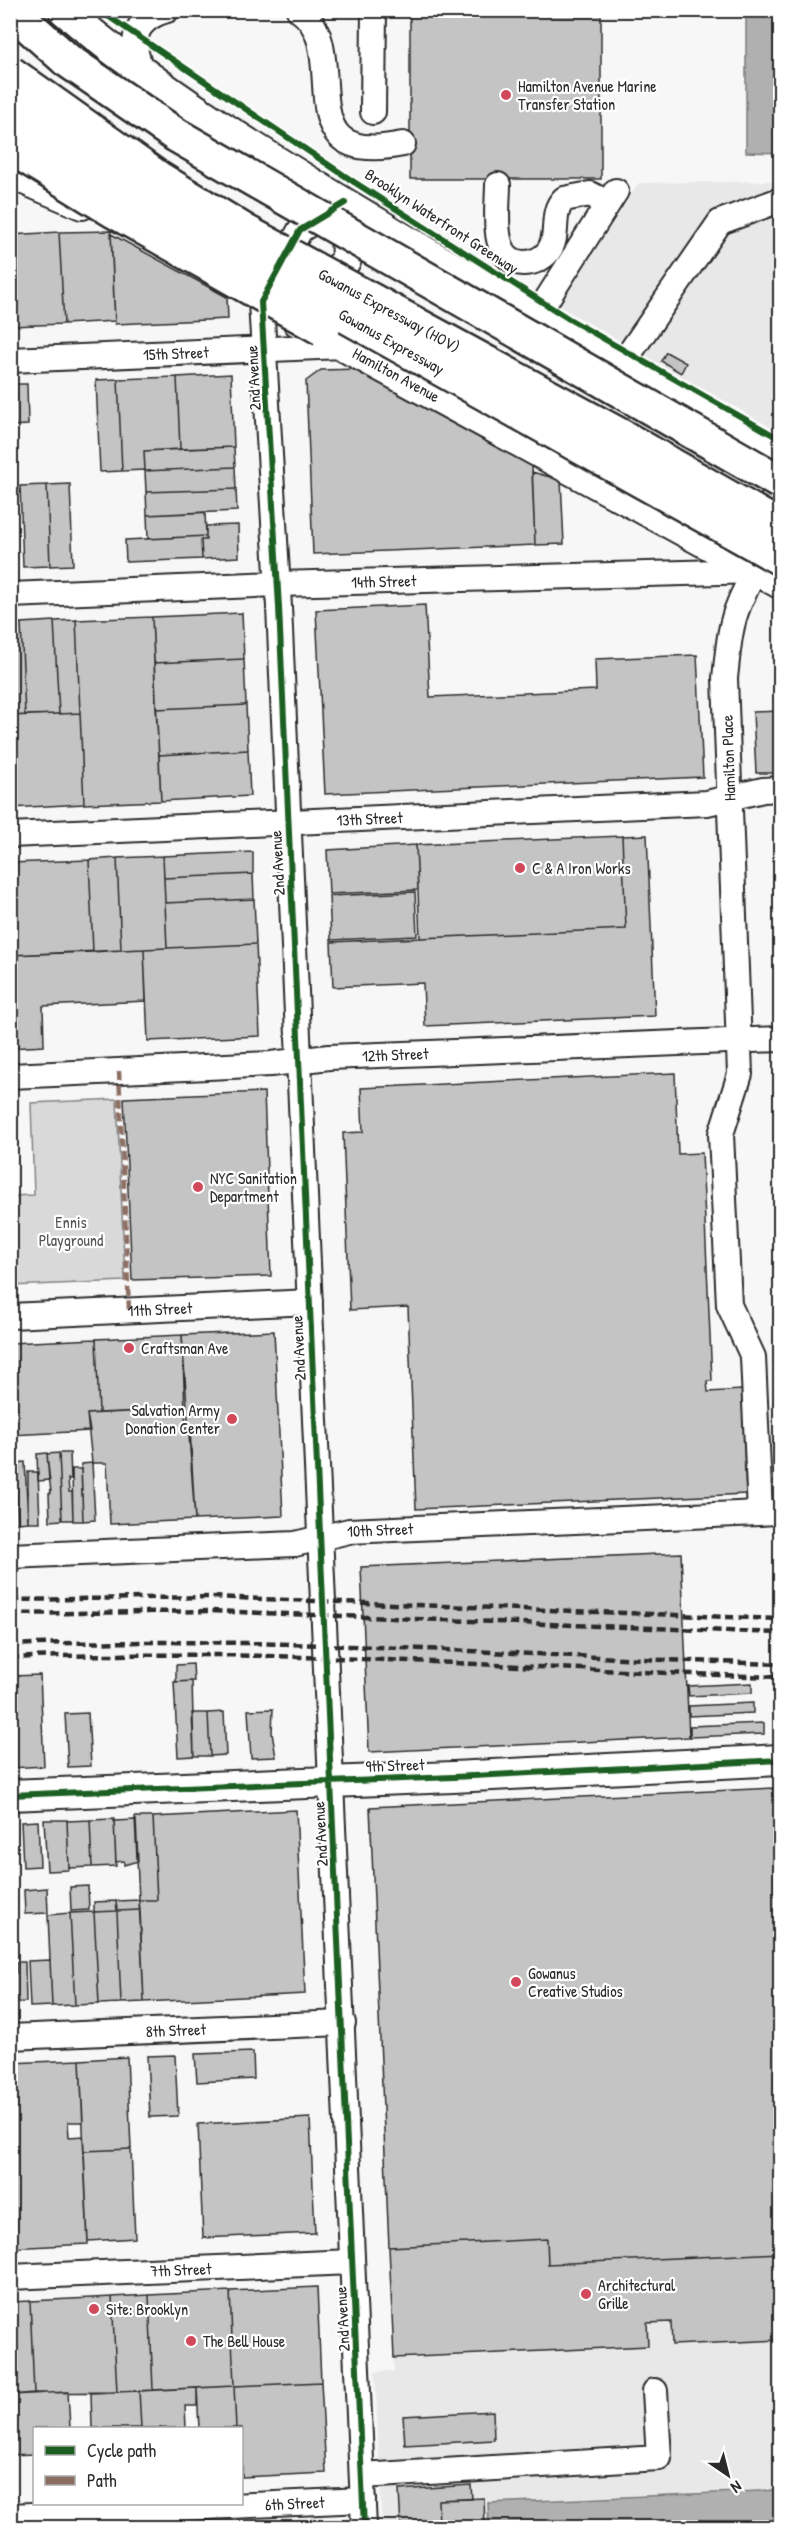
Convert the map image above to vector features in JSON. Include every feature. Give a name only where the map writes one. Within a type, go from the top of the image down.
[{"type":"highway","points":[[11,10],[67,60]]},
{"type":"highway","points":[[10,23],[775,528]]},
{"type":"highway","name":"Gowanus Expressway (HOV)","points":[[10,73],[158,178],[246,232],[619,435],[775,528]]},
{"type":"highway","name":"Gowanus Expressway","points":[[10,109],[124,186],[246,260],[775,528]]},
{"type":"highway","points":[[10,147],[114,211],[262,296],[695,530],[775,528]]},
{"type":"highway","points":[[10,156],[111,217]]},
{"type":"main road","points":[[64,10],[143,73],[230,134],[535,318],[780,458]]},
{"type":"main road","name":"Hamilton Avenue","points":[[10,173],[111,217],[343,346],[775,528]]},
{"type":"main road","points":[[299,322],[324,300],[347,257],[345,204]]},
{"type":"main road","name":"9th Street","points":[[10,1795],[780,1760]]},
{"type":"street","points":[[143,73],[134,46],[137,32],[143,21],[167,10]]},
{"type":"street","points":[[299,10],[314,26],[320,40],[326,105],[332,126],[340,136],[363,147],[403,144]]},
{"type":"street","points":[[373,112],[374,10]]},
{"type":"street","points":[[498,185],[500,243],[507,256],[521,263],[538,260],[549,251],[555,234],[555,213],[564,200],[590,194],[613,196],[535,318]]},
{"type":"street","points":[[620,367],[720,222],[780,200]]},
{"type":"street","points":[[261,302],[300,230],[345,204]]},
{"type":"street","name":"2nd Avenue","points":[[261,302],[278,584],[364,2528]]},
{"type":"street","name":"15th Street","points":[[10,360],[343,346]]},
{"type":"street","name":"14th Street","points":[[10,595],[278,584],[775,528]]},
{"type":"street","name":"Hamilton Place","points":[[770,1512],[753,1358],[729,1305],[721,1134],[740,1074],[725,678],[729,639],[739,605],[775,528]]},
{"type":"street","name":"13th Street","points":[[10,835],[706,802],[730,799],[763,790],[780,789]]},
{"type":"street","name":"12th Street","points":[[10,1076],[328,1057],[780,1039]]},
{"type":"street","name":"11th Street","points":[[10,1316],[310,1302]]},
{"type":"street","name":"10th Street","points":[[10,1556],[295,1544],[349,1531],[770,1512]]},
{"type":"street","name":"8th Street","points":[[10,2037],[343,2023]]},
{"type":"street","name":"7th Street","points":[[10,2277],[352,2262]]},
{"type":"street","points":[[362,2476],[659,2458],[655,2391]]},
{"type":"street","name":"6th Street","points":[[10,2516],[206,2517],[363,2500]]},
{"type":"shaded area","points":[[746,11],[780,11],[780,153],[746,152]]},
{"type":"shaded area","points":[[780,181],[780,433],[559,306],[639,183]]},
{"type":"shaded area","points":[[780,1787],[780,2490],[489,2503],[489,2527],[382,2527],[375,2372],[394,2371],[370,1807]]},
{"type":"shaded area","points":[[780,2490],[780,2527],[489,2527],[488,2503]]},
{"type":"green space","name":"Ennis Playground","points":[[117,1099],[125,1281],[11,1286],[11,1196],[34,1195],[31,1103]]},
{"type":"building","name":"Hamilton Avenue Marine Transfer Station","points":[[410,10],[601,10],[601,179],[410,179]]},
{"type":"building","points":[[111,231],[115,321],[64,324],[59,232]]},
{"type":"building","points":[[59,232],[64,324],[10,326],[10,235]]},
{"type":"building","points":[[111,234],[227,297],[228,319],[115,324]]},
{"type":"building","points":[[666,352],[686,363],[681,373],[661,361]]},
{"type":"building","points":[[358,369],[532,464],[535,545],[313,554],[306,381],[321,370]]},
{"type":"building","points":[[231,374],[234,447],[180,449],[177,377]]},
{"type":"building","points":[[177,377],[180,449],[144,451],[145,470],[122,471],[118,379]]},
{"type":"building","points":[[118,379],[122,471],[100,472],[96,380]]},
{"type":"building","points":[[10,384],[27,384],[28,425],[10,426]]},
{"type":"building","points":[[234,447],[235,467],[145,471],[144,451]]},
{"type":"building","points":[[235,467],[236,489],[146,492],[145,471]]},
{"type":"building","points":[[532,472],[561,480],[564,544],[535,545]]},
{"type":"building","points":[[70,484],[73,565],[50,566],[47,485]]},
{"type":"building","points":[[47,485],[50,566],[23,567],[20,486]]},
{"type":"building","points":[[236,489],[237,511],[147,515],[146,492]]},
{"type":"building","points":[[205,512],[206,536],[148,539],[147,515]]},
{"type":"building","points":[[238,525],[239,557],[202,559],[201,540],[206,540],[206,526]]},
{"type":"building","points":[[206,536],[206,540],[201,540],[202,559],[126,562],[125,540]]},
{"type":"building","points":[[425,605],[430,697],[596,690],[595,659],[697,655],[703,777],[325,794],[316,610]]},
{"type":"building","points":[[242,613],[244,659],[154,663],[152,617]]},
{"type":"building","points":[[152,617],[161,801],[84,804],[76,620]]},
{"type":"building","points":[[76,620],[80,713],[59,714],[54,621]]},
{"type":"building","points":[[54,621],[59,714],[25,715],[21,623]]},
{"type":"building","points":[[10,623],[21,623],[25,715],[10,716]]},
{"type":"building","points":[[244,659],[246,705],[156,709],[154,663]]},
{"type":"building","points":[[246,705],[248,750],[159,755],[156,709]]},
{"type":"building","points":[[780,711],[780,773],[756,773],[753,712]]},
{"type":"building","points":[[80,713],[84,804],[10,808],[10,716]]},
{"type":"building","points":[[248,750],[250,796],[161,801],[159,755]]},
{"type":"building","points":[[647,835],[655,1016],[425,1026],[423,983],[333,987],[331,942],[626,929],[622,836]]},
{"type":"building","name":"C & A Iron Works","points":[[622,836],[626,929],[420,938],[416,845]]},
{"type":"building","points":[[416,845],[418,890],[329,894],[327,850]]},
{"type":"building","points":[[253,852],[253,874],[164,878],[163,856]]},
{"type":"building","points":[[163,856],[167,948],[121,950],[117,858]]},
{"type":"building","points":[[117,858],[121,950],[93,952],[89,860]]},
{"type":"building","points":[[89,860],[93,952],[10,955],[10,863]]},
{"type":"building","points":[[253,874],[254,899],[165,903],[164,878]]},
{"type":"building","points":[[415,892],[417,936],[331,940],[329,896]]},
{"type":"building","points":[[254,899],[256,944],[167,948],[165,903]]},
{"type":"building","points":[[256,944],[260,1036],[148,1041],[144,949]]},
{"type":"building","points":[[144,949],[146,1001],[43,1006],[44,1046],[10,1048],[10,955]]},
{"type":"building","points":[[675,1073],[678,1154],[702,1153],[712,1381],[707,1381],[708,1392],[742,1390],[746,1494],[416,1509],[408,1307],[350,1310],[343,1133],[363,1132],[361,1088]]},
{"type":"building","name":"NYC Sanitation Department","points":[[264,1092],[271,1276],[132,1280],[124,1098]]},
{"type":"building","name":"Salvation Army Donation Center","points":[[274,1331],[283,1516],[195,1520],[182,1335]]},
{"type":"building","points":[[182,1335],[185,1409],[99,1413],[96,1339]]},
{"type":"building","points":[[96,1339],[99,1413],[87,1414],[90,1431],[10,1435],[10,1343]]},
{"type":"building","points":[[185,1409],[186,1430],[190,1429],[195,1520],[110,1524],[107,1463],[92,1463],[87,1414]]},
{"type":"building","points":[[47,1453],[49,1480],[38,1481],[37,1454]]},
{"type":"building","points":[[59,1453],[70,1453],[71,1479],[68,1479],[69,1492],[72,1492],[73,1520],[62,1520]]},
{"type":"building","points":[[59,1453],[62,1520],[50,1521],[49,1493],[51,1493],[47,1454]]},
{"type":"building","points":[[25,1462],[28,1522],[18,1523],[15,1463]]},
{"type":"building","points":[[10,1463],[15,1463],[18,1523],[10,1523]]},
{"type":"building","points":[[92,1463],[95,1520],[83,1521],[81,1464]]},
{"type":"building","points":[[72,1469],[81,1469],[83,1521],[73,1521]]},
{"type":"building","points":[[28,1472],[38,1472],[40,1522],[28,1522]]},
{"type":"building","points":[[681,1553],[689,1737],[369,1752],[361,1567]]},
{"type":"building","points":[[193,1664],[194,1681],[176,1682],[176,1665]]},
{"type":"building","points":[[40,1675],[44,1766],[10,1768],[10,1676]]},
{"type":"building","points":[[192,1681],[194,1756],[178,1757],[174,1682]]},
{"type":"building","points":[[752,1683],[752,1693],[689,1696],[688,1686]]},
{"type":"building","points":[[753,1703],[753,1713],[689,1716],[689,1706]]},
{"type":"building","points":[[273,1709],[272,1733],[276,1757],[251,1758],[248,1710]]},
{"type":"building","points":[[224,1712],[226,1755],[210,1756],[208,1713]]},
{"type":"building","points":[[88,1713],[91,1766],[68,1767],[65,1714]]},
{"type":"building","points":[[192,1713],[208,1713],[210,1756],[194,1756]]},
{"type":"building","points":[[764,1723],[764,1734],[690,1737],[690,1726]]},
{"type":"building","points":[[774,1788],[780,1927],[780,2253],[548,2264],[547,2239],[389,2247],[370,1807]]},
{"type":"building","points":[[296,1810],[305,1994],[144,2002],[139,1900],[157,1900],[153,1817]]},
{"type":"building","points":[[135,1817],[153,1817],[157,1900],[139,1900]]},
{"type":"building","points":[[114,1819],[116,1866],[92,1867],[90,1820]]},
{"type":"building","points":[[44,1820],[67,1820],[69,1870],[47,1871]]},
{"type":"building","points":[[90,1820],[92,1867],[69,1868],[67,1821]]},
{"type":"building","points":[[136,1820],[138,1861],[124,1865],[124,1861],[116,1862],[114,1821]]},
{"type":"building","points":[[38,1821],[40,1866],[23,1867],[21,1822]]},
{"type":"building","points":[[88,1886],[89,1910],[71,1911],[70,1887]]},
{"type":"building","points":[[47,1888],[48,1913],[25,1914],[24,1890]]},
{"type":"building","points":[[139,1900],[140,1910],[117,1911],[116,1901]]},
{"type":"building","points":[[116,1901],[117,1911],[94,1912],[94,1902]]},
{"type":"building","points":[[140,1910],[144,2002],[121,2003],[117,1911]]},
{"type":"building","points":[[117,1911],[121,2003],[99,2004],[94,1912]]},
{"type":"building","points":[[94,1912],[99,2004],[75,2005],[70,1913]]},
{"type":"building","points":[[70,1913],[75,2005],[52,2006],[48,1915]]},
{"type":"building","points":[[50,1960],[52,2006],[30,2007],[28,1961]]},
{"type":"building","points":[[16,1962],[25,1962],[26,2002],[10,2003],[10,1974],[16,1973]]},
{"type":"building","points":[[253,2052],[254,2079],[197,2082],[195,2054]]},
{"type":"building","points":[[175,2055],[178,2116],[150,2117],[147,2056]]},
{"type":"building","points":[[127,2057],[131,2149],[84,2151],[80,2060]]},
{"type":"building","points":[[80,2060],[83,2122],[68,2122],[69,2137],[83,2136],[88,2244],[10,2248],[10,2063]]},
{"type":"building","points":[[310,2118],[315,2233],[203,2238],[198,2124]]},
{"type":"building","points":[[131,2149],[135,2238],[88,2241],[84,2151]]},
{"type":"building","name":"Architectural Grille","points":[[547,2239],[548,2264],[780,2253],[780,2340],[672,2345],[671,2322],[647,2323],[648,2346],[394,2358],[389,2247]]},
{"type":"building","points":[[317,2287],[321,2382],[234,2386],[230,2291]]},
{"type":"building","name":"The Bell House","points":[[230,2291],[234,2386],[153,2390],[149,2295]]},
{"type":"building","points":[[149,2295],[153,2390],[117,2392],[112,2297]]},
{"type":"building","points":[[112,2297],[117,2392],[34,2393],[30,2301]]},
{"type":"building","points":[[30,2301],[34,2393],[10,2395],[10,2302]]},
{"type":"building","points":[[321,2382],[326,2473],[243,2477],[243,2427],[236,2427],[234,2386]]},
{"type":"building","points":[[234,2386],[236,2427],[199,2427],[197,2388]]},
{"type":"building","points":[[197,2388],[197,2406],[185,2406],[186,2427],[141,2427],[139,2391]]},
{"type":"building","points":[[139,2391],[141,2427],[92,2427],[91,2393]]},
{"type":"building","points":[[68,2392],[70,2427],[33,2427],[33,2454],[10,2455],[10,2395]]},
{"type":"building","points":[[493,2411],[494,2440],[405,2445],[403,2416]]},
{"type":"building","points":[[471,2485],[472,2499],[438,2500],[439,2528],[401,2528],[399,2490]]},
{"type":"building","points":[[484,2498],[485,2528],[439,2528],[438,2500]]},
{"type":"railway","points":[[10,1600],[211,1597],[780,1619]]},
{"type":"railway","points":[[10,1614],[211,1611],[780,1633]]},
{"type":"railway","points":[[10,1645],[106,1642],[299,1644],[780,1664]]},
{"type":"railway","points":[[10,1658],[106,1655],[299,1657],[780,1677]]},
{"type":"marked path","points":[[119,1071],[129,1310]]},
{"type":"cycle path","name":"Brooklyn Waterfront Greenway","points":[[99,10],[354,182],[569,319],[780,439]]},
{"type":"cycle path","points":[[345,203],[300,230],[261,302],[279,607],[364,2528]]},
{"type":"cycle path","points":[[10,1795],[453,1777],[780,1760]]},
{"type":"place","name":"Hamilton Avenue Marine Transfer Station","points":[[506,95]]},
{"type":"place","name":"C & A Iron Works","points":[[520,868]]},
{"type":"place","name":"NYC Sanitation Department","points":[[198,1187]]},
{"type":"place","name":"Craftsman Ave","points":[[129,1348]]},
{"type":"place","name":"Salvation Army Donation Center","points":[[232,1419]]},
{"type":"place","name":"Gowanus Creative Studios","points":[[516,1982]]},
{"type":"place","name":"Architectural Grille","points":[[586,2294]]},
{"type":"place","name":"Site: Brooklyn","points":[[94,2309]]},
{"type":"place","name":"The Bell House","points":[[191,2341]]}]
